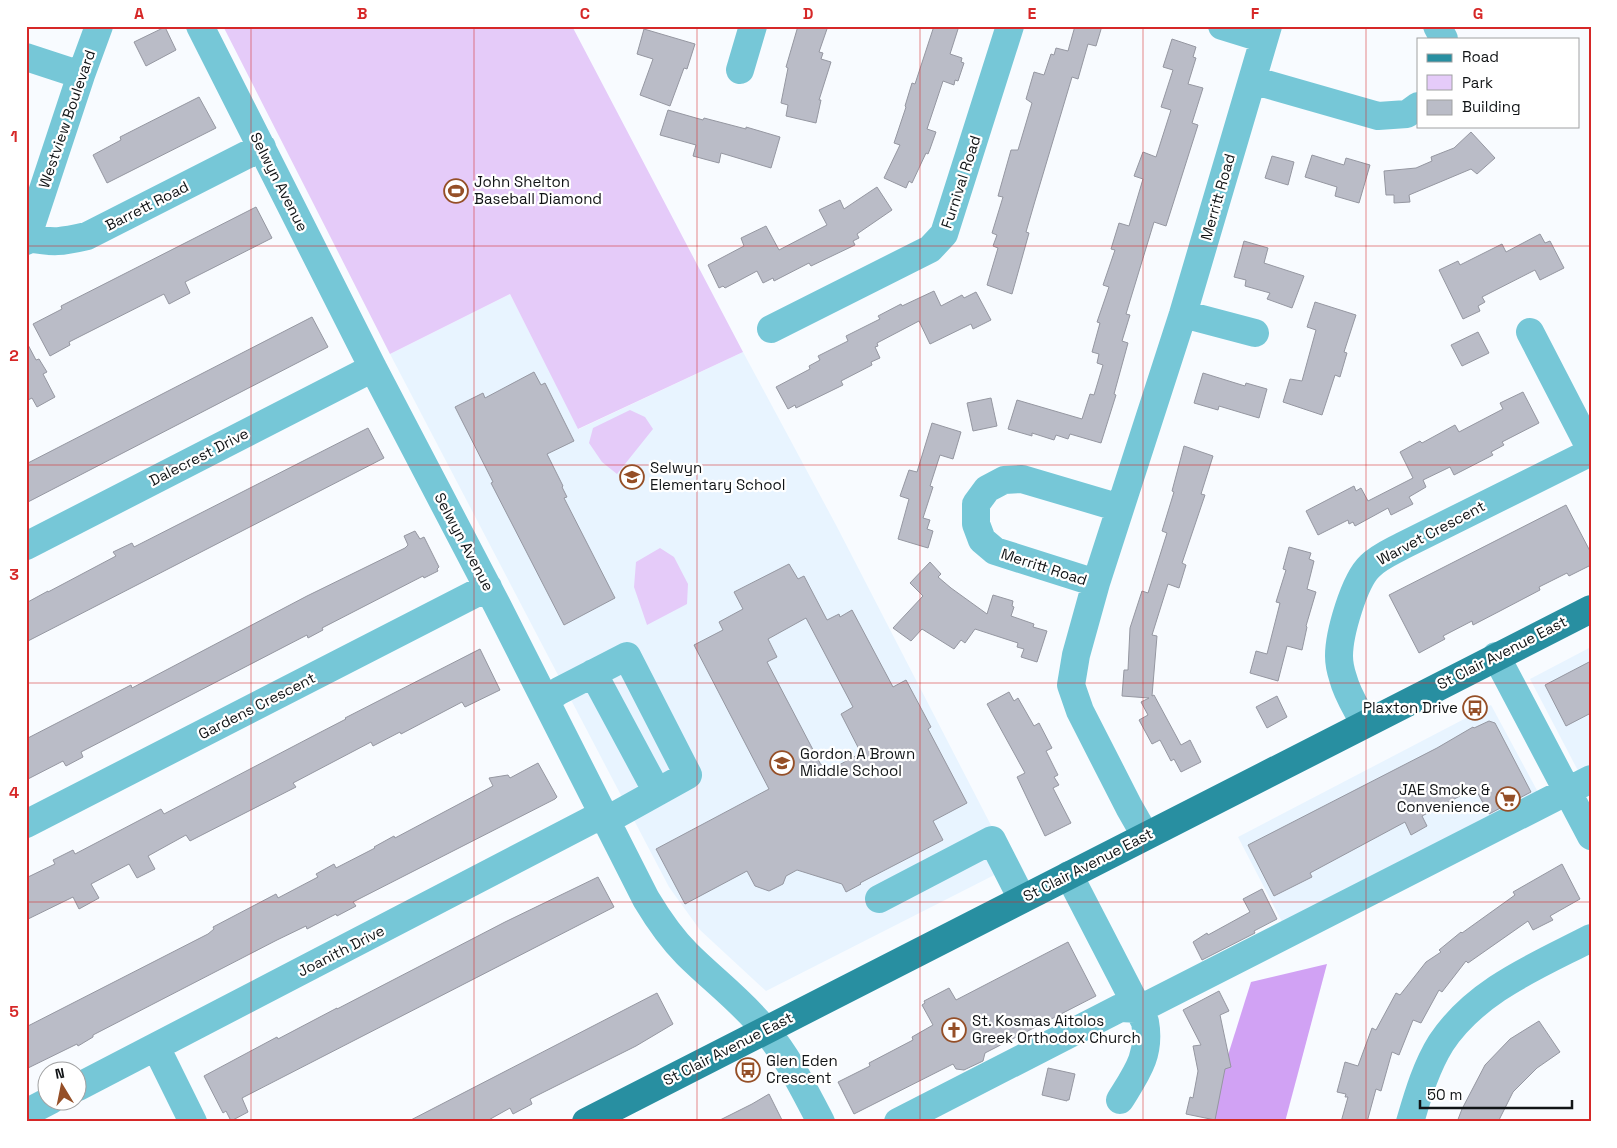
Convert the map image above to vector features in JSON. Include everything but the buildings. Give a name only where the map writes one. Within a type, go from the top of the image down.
[{"type":"main road","name":"St Clair Avenue East","points":[[586,1122],[1591,608]]},
{"type":"street","name":"Westview Boulevard","points":[[27,239],[99,26]]},
{"type":"street","name":"Selwyn Avenue","points":[[200,26],[372,368],[488,587],[656,916],[686,953],[766,1030]]},
{"type":"street","points":[[740,70],[753,26]]},
{"type":"street","name":"Furnival Road","points":[[771,329],[930,249],[944,234],[1010,26]]},
{"type":"street","points":[[1222,26],[1266,32]]},
{"type":"street","points":[[1437,26],[1443,38]]},
{"type":"street","name":"Merritt Road","points":[[1145,835],[1128,807],[1080,711],[1071,686],[1076,655],[1096,583],[1183,314],[1266,32]]},
{"type":"street","points":[[26,57],[82,75]]},
{"type":"street","points":[[1252,80],[1378,116],[1407,114],[1417,107]]},
{"type":"street","name":"Barrett Road","points":[[27,239],[62,242],[87,236],[262,148]]},
{"type":"street","points":[[1183,314],[1255,333]]},
{"type":"street","points":[[1530,332],[1591,451]]},
{"type":"street","name":"Dalecrest Drive","points":[[26,546],[372,368]]},
{"type":"street","name":"Warvet Crescent","points":[[1364,724],[1343,680],[1339,656],[1353,593],[1360,578],[1369,566],[1402,546],[1591,451]]},
{"type":"street","name":"Merritt Road","points":[[1096,583],[995,551],[982,540],[976,524],[976,504],[987,489],[1004,480],[1022,479],[1120,508]]},
{"type":"street","name":"Gardens Crescent","points":[[26,824],[488,587]]},
{"type":"street","name":"Joanith Drive","points":[[88,1082],[688,775],[627,656],[593,673]]},
{"type":"street","points":[[1496,656],[1591,836]]},
{"type":"street","points":[[546,700],[593,673],[657,792]]},
{"type":"street","points":[[898,1122],[1120,1008],[1140,1009],[1591,779]]},
{"type":"street","points":[[879,899],[992,840],[1022,899]]},
{"type":"street","points":[[1069,875],[1146,1022],[1148,1035],[1146,1053],[1137,1074],[1120,1100]]},
{"type":"street","points":[[1410,1122],[1420,1086],[1433,1058],[1442,1043],[1467,1013],[1494,990],[1591,938]]},
{"type":"street","points":[[766,1030],[788,1060],[821,1122]]},
{"type":"street","points":[[156,1047],[193,1122]]},
{"type":"street","points":[[26,1113],[38,1107]]},
{"type":"shaded area","points":[[510,294],[579,429],[743,352],[836,525],[1012,866],[766,991],[700,930],[669,887],[390,354]]},
{"type":"shaded area","points":[[1591,647],[1591,783],[1586,786],[1530,679]]},
{"type":"shaded area","points":[[1491,705],[1546,807],[1292,941],[1238,837]]},
{"type":"shaded area","points":[[1327,964],[1285,1122],[1207,1122],[1251,982]]},
{"type":"green space","points":[[223,26],[572,26],[743,352],[578,429],[510,294],[390,354]]},
{"type":"green space","points":[[630,410],[645,417],[653,429],[617,474],[602,462],[589,443],[593,428]]},
{"type":"green space","points":[[660,548],[674,557],[688,584],[687,604],[647,625],[634,587],[636,562]]},
{"type":"place","name":"John Shelton Baseball Diamond","points":[[456,191]]},
{"type":"place","name":"Selwyn Elementary School","points":[[632,477]]},
{"type":"place","name":"Plaxton Drive","points":[[1475,708]]},
{"type":"place","name":"Gordon A Brown Middle School","points":[[782,763]]},
{"type":"place","name":"JAE Smoke & Convenience","points":[[1508,799]]},
{"type":"place","name":"St. Kosmas Aitolos Greek Orthodox Church","points":[[954,1030]]},
{"type":"place","name":"Glen Eden Crescent","points":[[748,1070]]}]
